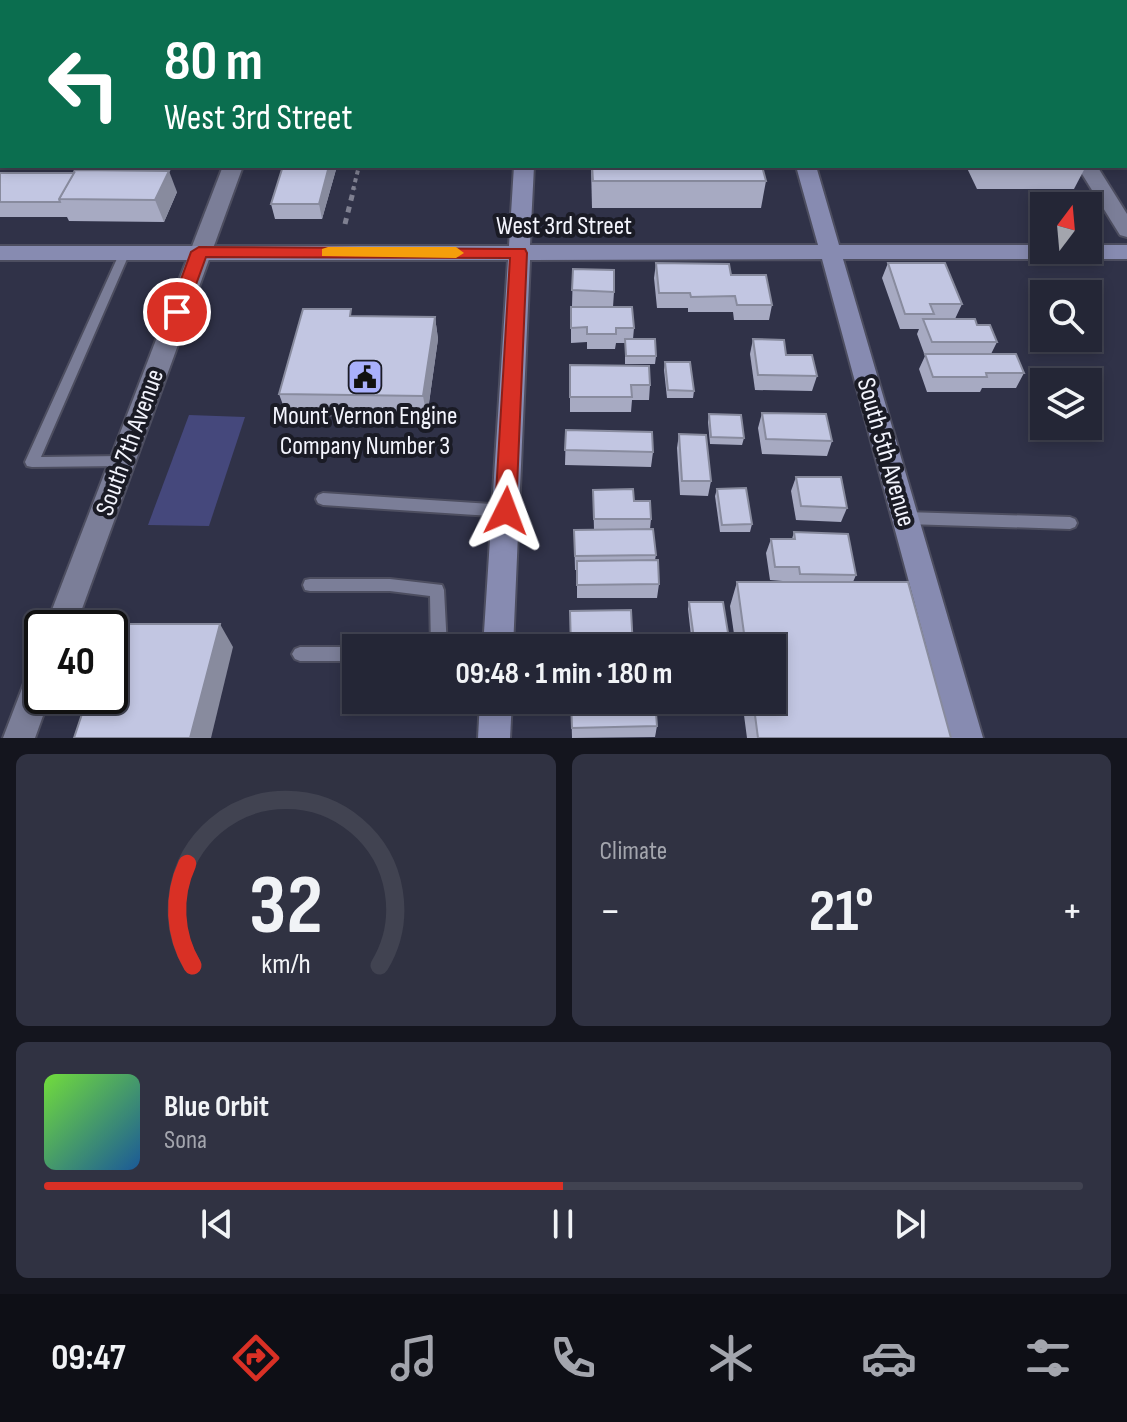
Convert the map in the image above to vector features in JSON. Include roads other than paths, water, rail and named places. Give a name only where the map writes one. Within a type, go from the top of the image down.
[{"type":"street","name":"South 7th Avenue","points":[[67,610],[232,168]]},
{"type":"street","points":[[499,634],[524,168]]},
{"type":"street","name":"South 5th Avenue","points":[[807,168],[967,738]]},
{"type":"street","points":[[1088,168],[1127,230]]},
{"type":"street","name":"West 3rd Street","points":[[0,253],[1127,252]]},
{"type":"street","points":[[19,738],[28,714]]},
{"type":"street","points":[[494,738],[495,714]]},
{"type":"lane","points":[[122,461],[32,462],[125,252]]},
{"type":"lane","points":[[323,499],[506,511]]},
{"type":"lane","points":[[906,518],[1070,523]]},
{"type":"lane","points":[[310,585],[390,585],[437,590],[439,634]]},
{"type":"lane","points":[[300,654],[342,654]]},
{"type":"place","name":"Mount Vernon Engine Company Number 3","points":[[365,377]]}]
